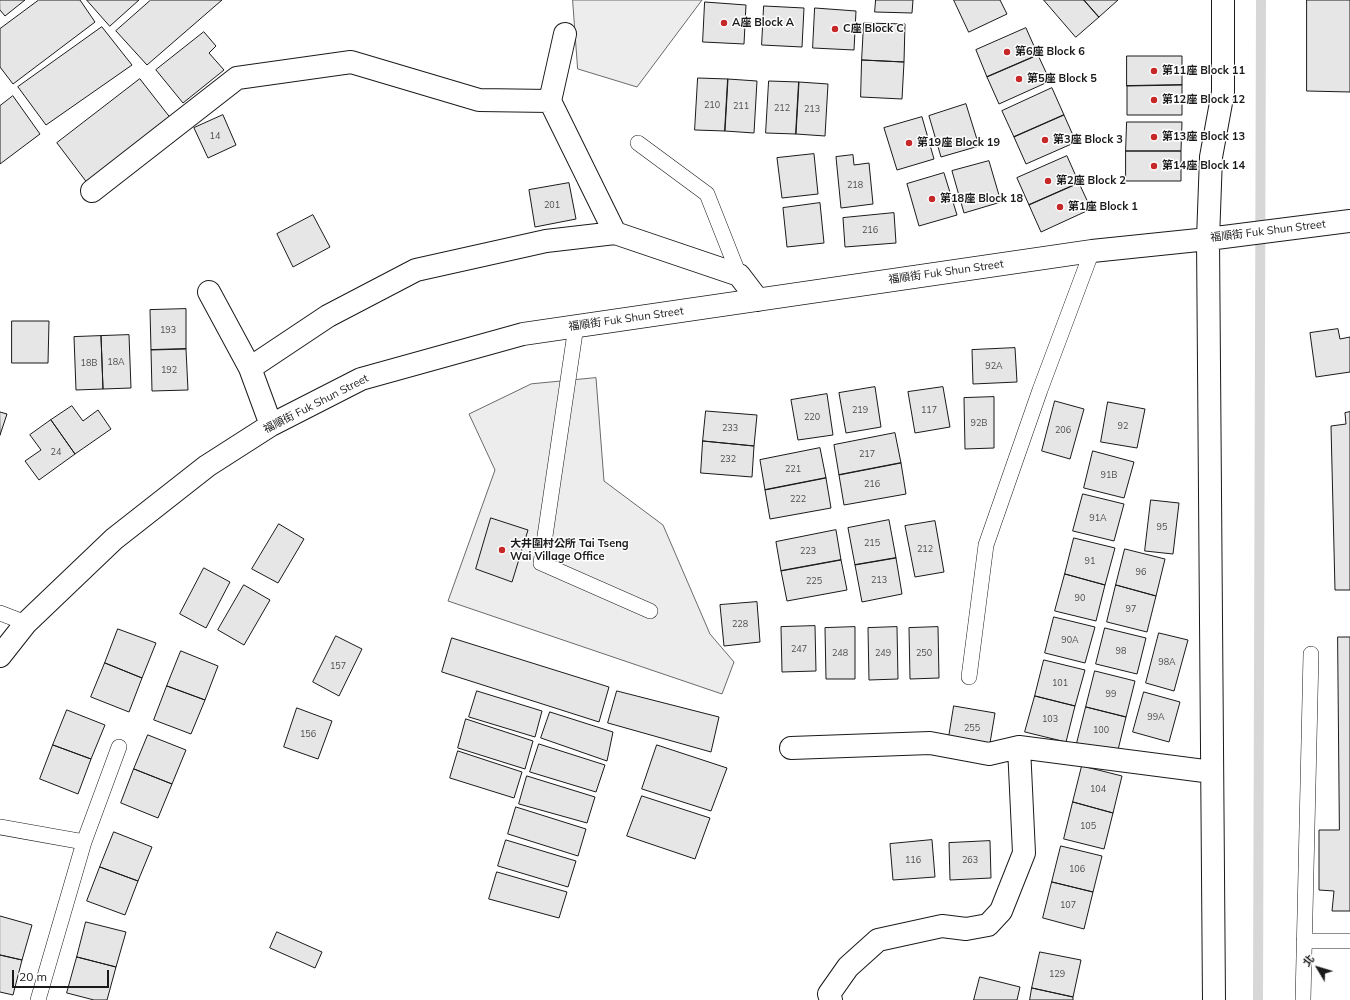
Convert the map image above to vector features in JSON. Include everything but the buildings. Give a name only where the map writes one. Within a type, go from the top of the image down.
[{"type":"street","points":[[1214,1000],[1212,772],[1219,237],[1211,157],[1223,92],[1223,0]]},
{"type":"street","points":[[565,34],[550,101],[615,233]]},
{"type":"street","points":[[92,191],[237,78],[351,62],[479,100],[550,101]]},
{"type":"street","name":"福順街 Fuk Shun Street","points":[[0,656],[26,623],[114,539],[207,466],[271,425],[362,379],[523,334],[1092,251],[1350,221]]},
{"type":"street","points":[[250,368],[328,316],[416,270],[546,241],[615,233],[739,275],[758,300]]},
{"type":"street","points":[[209,292],[250,368],[271,425]]},
{"type":"street","points":[[791,748],[930,743],[990,754],[1019,747],[1212,772]]},
{"type":"street","points":[[831,1000],[829,994],[848,966],[878,940],[942,926],[966,929],[988,925],[1001,911],[1024,853],[1019,747]]},
{"type":"lane","points":[[638,143],[707,194],[739,275]]},
{"type":"lane","points":[[969,676],[986,545],[1040,390],[1092,251]]},
{"type":"lane","points":[[576,326],[542,563],[650,611]]},
{"type":"lane","points":[[0,613],[26,623]]},
{"type":"lane","points":[[1303,1000],[1311,654]]},
{"type":"lane","points":[[38,1000],[84,842],[119,747]]},
{"type":"lane","points":[[0,827],[84,842]]},
{"type":"lane","points":[[1304,941],[1350,941]]},
{"type":"shaded area","points":[[573,0],[702,0],[637,87],[578,69]]},
{"type":"shaded area","points":[[596,378],[604,481],[663,525],[710,634],[734,662],[722,694],[448,601],[495,470],[469,414],[531,384]]},
{"type":"waterway","points":[[1258,1000],[1261,0]]},
{"type":"place","name":"A座 Block A","points":[[724,23]]},
{"type":"place","name":"C座 Block C","points":[[835,29]]},
{"type":"place","name":"第6座 Block 6","points":[[1007,52]]},
{"type":"place","name":"第11座 Block 11","points":[[1154,71]]},
{"type":"place","name":"第5座 Block 5","points":[[1019,79]]},
{"type":"place","name":"第12座 Block 12","points":[[1154,100]]},
{"type":"place","name":"第13座 Block 13","points":[[1154,137]]},
{"type":"place","name":"第3座 Block 3","points":[[1045,140]]},
{"type":"place","name":"第19座 Block 19","points":[[909,143]]},
{"type":"place","name":"第14座 Block 14","points":[[1154,166]]},
{"type":"place","name":"第2座 Block 2","points":[[1048,181]]},
{"type":"place","name":"第18座 Block 18","points":[[932,199]]},
{"type":"place","name":"第1座 Block 1","points":[[1060,207]]},
{"type":"place","name":"大井圍村公所 Tai Tseng Wai Village Office","points":[[502,550]]}]
